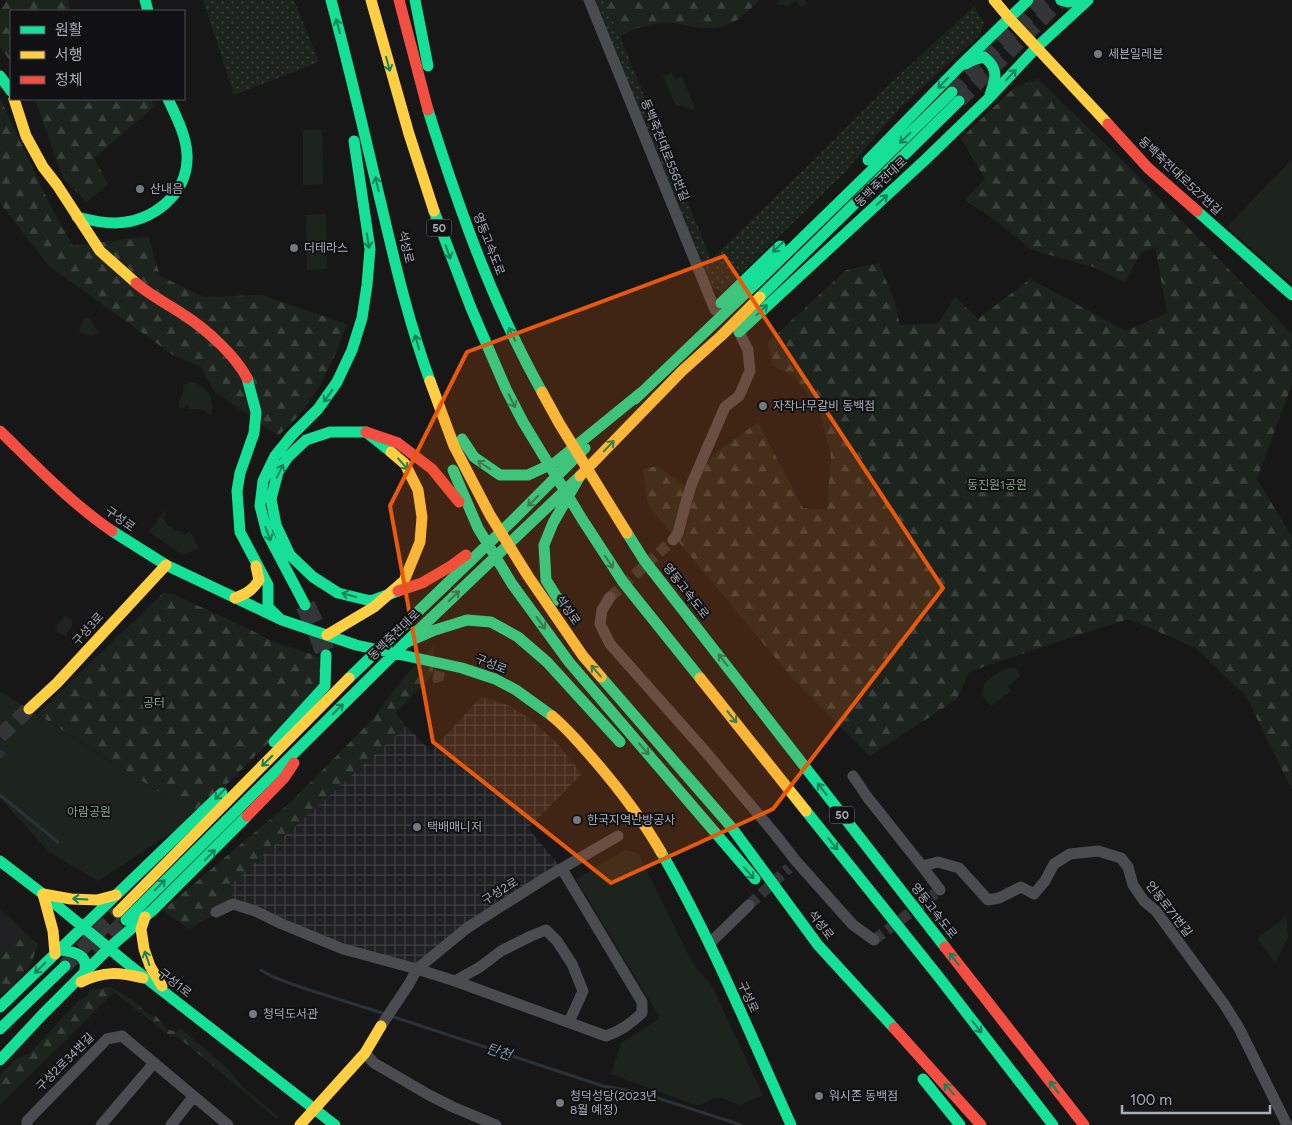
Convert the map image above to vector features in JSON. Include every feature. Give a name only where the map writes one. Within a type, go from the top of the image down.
[{"type":"main road","name":"석성로","points":[[332,0],[398,275],[423,362],[454,446],[490,515],[528,576],[583,656],[732,828],[818,946],[981,1125]]},
{"type":"main road","name":"50","points":[[371,0],[388,67],[410,139],[454,267],[477,325],[512,402],[536,444],[623,582],[932,969],[1053,1125]]},
{"type":"main road","name":"영동고속도로","points":[[399,0],[423,93],[448,173],[500,308],[534,378],[606,501],[644,560],[1084,1125]]},
{"type":"main road","points":[[415,0],[448,173]]},
{"type":"main road","name":"동백죽전대로527번길","points":[[994,0],[1148,168],[1292,295]]},
{"type":"main road","name":"동백죽전대로","points":[[677,367],[715,310],[727,296],[868,161],[959,67],[1028,0]]},
{"type":"main road","points":[[1061,0],[1068,2],[1079,0]]},
{"type":"main road","name":"동백죽전대로","points":[[126,919],[352,676],[514,520],[642,392],[677,367],[717,351],[739,332],[925,160],[988,99],[1037,47],[1088,0]]},
{"type":"main road","points":[[345,52],[386,178]]},
{"type":"main road","points":[[959,67],[984,57],[988,60],[994,67],[996,76],[988,99]]},
{"type":"main road","points":[[0,76],[10,90]]},
{"type":"main road","name":"동백죽전대로","points":[[126,919],[405,643],[580,476],[677,367],[956,96]]},
{"type":"main road","points":[[14,100],[26,136],[43,167],[57,185],[100,252],[145,291],[186,316],[222,345],[246,376],[256,412],[254,433],[240,473],[237,491],[240,532],[268,586],[268,607],[282,620]]},
{"type":"main road","points":[[77,217],[101,222],[117,223],[132,221],[155,213],[173,197],[185,177],[187,152],[168,100]]},
{"type":"main road","name":"석성로","points":[[305,605],[267,533],[260,506],[263,481],[275,456],[292,435],[318,409],[337,382],[352,350],[362,318],[370,249],[353,137],[406,345]]},
{"type":"main road","points":[[378,141],[412,288],[445,402],[459,434],[474,457],[500,475],[528,475],[556,462],[642,392]]},
{"type":"main road","name":"석성로","points":[[430,414],[478,528],[512,584],[569,662],[902,1054]]},
{"type":"main road","name":"구성로","points":[[0,431],[71,499],[94,518],[166,565],[282,620],[327,636],[356,645],[462,668],[494,679],[516,690],[554,716],[611,780],[649,831],[672,869],[709,944],[791,1125]]},
{"type":"main road","points":[[478,528],[432,469],[398,443],[366,432],[330,432],[306,440],[288,456],[278,472],[271,500],[276,525],[290,556],[313,577],[338,593],[371,601],[422,583],[451,566],[514,520]]},
{"type":"main road","points":[[327,636],[374,607],[404,581],[420,542],[422,517],[418,490],[405,464],[366,432]]},
{"type":"main road","points":[[580,476],[553,523],[544,545],[546,580],[566,614],[591,647],[650,723],[738,828],[818,946]]},
{"type":"main road","points":[[235,598],[248,593],[259,580],[255,561]]},
{"type":"main road","name":"구성3로","points":[[29,709],[57,683],[166,565]]},
{"type":"main road","points":[[405,643],[441,627],[467,620],[491,622],[518,637],[547,662],[630,753]]},
{"type":"main road","points":[[0,1007],[274,742],[325,686],[326,655]]},
{"type":"main road","points":[[274,742],[323,706]]},
{"type":"main road","points":[[166,994],[150,966],[144,949],[141,929],[145,917],[284,778],[320,727]]},
{"type":"main road","points":[[650,774],[657,782],[705,821]]},
{"type":"main road","name":"구성1로","points":[[0,860],[147,979],[335,1125]]},
{"type":"main road","points":[[57,952],[52,922],[43,894],[71,899],[98,900],[114,898]]},
{"type":"main road","points":[[114,898],[110,908],[112,916],[121,927],[126,919]]},
{"type":"main road","points":[[126,919],[145,917]]},
{"type":"main road","points":[[0,1029],[74,970],[109,948],[126,919]]},
{"type":"main road","points":[[0,1047],[74,970],[86,965],[84,960],[69,950],[57,952]]},
{"type":"main road","points":[[70,987],[74,970]]},
{"type":"main road","points":[[0,1060],[70,987],[96,975],[106,973],[126,973],[147,979]]},
{"type":"main road","points":[[300,1125],[365,1053],[381,1026]]},
{"type":"main road","points":[[914,1068],[960,1125]]},
{"type":"street","name":"동백죽전대로556번길","points":[[589,0],[715,310]]},
{"type":"street","points":[[673,540],[678,533],[692,483],[725,407],[739,396],[750,372],[748,350],[739,332]]},
{"type":"street","points":[[610,597],[602,610],[600,624],[610,644],[775,834],[793,864],[853,925],[874,940]]},
{"type":"street","points":[[853,776],[940,890]]},
{"type":"street","name":"구성2로","points":[[381,1026],[417,969],[467,928],[618,836]]},
{"type":"street","name":"언동로71번길","points":[[922,866],[938,862],[959,868],[988,900],[999,898],[1021,887],[1034,894],[1045,881],[1054,864],[1070,854],[1098,851],[1121,858],[1128,867],[1133,886],[1144,901],[1156,911],[1224,1004],[1239,1028],[1287,1125]]},
{"type":"street","points":[[216,912],[232,904],[255,911],[343,949],[455,981],[606,1036],[616,1033],[632,1023],[642,1013],[642,1002],[562,869]]},
{"type":"street","points":[[709,944],[749,905]]},
{"type":"street","points":[[455,981],[480,967],[501,951],[546,930],[557,941],[572,964],[583,990],[569,1022]]},
{"type":"street","name":"구성2로34번길","points":[[27,1125],[27,1121],[107,1039],[122,1036],[228,1125]]},
{"type":"street","points":[[365,1053],[374,1063],[429,1095],[496,1125]]},
{"type":"street","points":[[101,1125],[154,1063]]},
{"type":"street","points":[[171,1125],[194,1096]]},
{"type":"highlighted area","points":[[724,256],[943,588],[773,809],[611,883],[433,742],[390,506],[467,352]]},
{"type":"shaded area","points":[[481,697],[508,705],[530,719],[556,742],[582,774],[528,828],[562,869],[417,969],[343,949],[233,904],[231,884],[406,726],[431,751]]},
{"type":"shaded area","points":[[0,910],[21,936],[0,957]]},
{"type":"green space","points":[[7,0],[68,0],[70,10],[10,10],[10,61],[0,47],[0,11]]},
{"type":"green space","points":[[203,0],[294,0],[319,62],[234,95]]},
{"type":"green space","points":[[593,0],[605,0],[711,259],[892,82],[974,6],[984,23],[979,36],[900,108],[844,173],[722,292],[711,286]]},
{"type":"green space","points":[[605,0],[759,0],[745,14],[723,26],[706,28],[672,23],[658,24],[641,27],[620,36]]},
{"type":"green space","points":[[777,0],[805,0],[807,4],[801,8],[796,1],[788,7],[778,5]]},
{"type":"green space","points":[[672,72],[675,79],[682,76],[695,108],[691,110],[683,106],[676,106],[663,76]]},
{"type":"green space","name":"동진원1공원","points":[[1038,79],[1125,163],[1292,334],[1292,384],[1257,479],[1292,537],[1292,790],[1246,696],[1196,648],[1129,619],[969,672],[957,699],[870,756],[793,679],[648,505],[643,469],[657,466],[690,489],[711,457],[758,422],[803,508],[827,510],[831,455],[819,410],[795,377],[773,366],[767,343],[846,270],[879,263],[895,303],[900,325],[938,323],[955,297],[978,319],[1030,279],[1126,331],[1167,313],[1155,247],[1141,253],[1125,282],[1093,267],[1032,250],[995,220],[965,200],[985,179],[961,138],[1015,87]]},
{"type":"green space","points":[[0,98],[51,207],[73,246],[148,236],[160,276],[204,297],[261,295],[347,324],[332,361],[313,396],[306,407],[278,436],[214,391],[201,367],[173,355],[49,266],[0,203]]},
{"type":"green space","points":[[35,100],[151,100],[154,107],[94,158],[108,184],[87,202],[63,178]]},
{"type":"green space","points":[[322,129],[323,184],[303,185],[303,130]]},
{"type":"green space","points":[[1292,159],[1292,284],[1227,227]]},
{"type":"green space","points":[[326,214],[327,269],[307,270],[306,215]]},
{"type":"green space","points":[[84,317],[90,319],[99,333],[91,336],[79,333]]},
{"type":"green space","points":[[187,382],[199,385],[208,392],[212,402],[211,415],[200,409],[189,409],[187,405],[184,408],[178,407],[183,385],[187,384]]},
{"type":"green space","points":[[165,510],[166,514],[163,518],[166,524],[174,531],[180,531],[185,534],[190,531],[199,549],[187,553],[178,552],[149,532]]},
{"type":"green space","name":"공터","points":[[163,593],[173,594],[271,641],[332,661],[308,703],[191,820],[170,799],[37,714]]},
{"type":"green space","points":[[64,615],[72,620],[72,625],[66,637],[55,631]]},
{"type":"green space","points":[[434,646],[433,673],[395,713],[406,726],[231,884],[233,904],[189,929],[163,910],[293,800],[372,720],[406,675]]},
{"type":"green space","points":[[1014,667],[1021,676],[1008,686],[1011,691],[991,706],[981,694],[985,683],[1000,671]]},
{"type":"green space","name":"아람공원","points":[[0,691],[170,799],[191,820],[98,881],[49,852],[0,798]]},
{"type":"green space","points":[[624,850],[638,853],[690,958],[711,984],[763,1095],[740,1105],[724,1099],[713,1098],[695,1105],[611,1074],[621,1043],[660,1018],[576,879]]},
{"type":"green space","points":[[0,909],[38,944],[30,967],[9,990],[0,996],[0,957],[21,936]]},
{"type":"green space","points":[[1286,916],[1288,938],[1275,962],[1257,939]]},
{"type":"green space","points":[[111,987],[129,998],[150,1015],[156,1016],[167,1029],[176,1032],[180,1028],[227,1068],[243,1087],[279,1117],[277,1119],[178,1037],[170,1036],[114,992],[0,1105],[0,1075],[15,1060],[30,1053],[78,1001],[86,997],[90,990]]},
{"type":"waterway","points":[[0,751],[4,753],[0,757]]},
{"type":"waterway","points":[[0,795],[58,842]]},
{"type":"waterway","name":"탄천","points":[[261,970],[273,977],[303,988],[385,1014]]},
{"type":"waterway","name":"탄천","points":[[391,1016],[603,1086],[642,1093],[741,1125]]},
{"type":"tunnel","points":[[952,92],[1045,0]]},
{"type":"tunnel","points":[[959,101],[1061,0]]},
{"type":"tunnel","points":[[610,597],[673,540]]},
{"type":"tunnel","points":[[305,605],[326,655]]},
{"type":"tunnel","points":[[439,682],[443,658]]},
{"type":"tunnel","points":[[0,736],[29,709]]},
{"type":"tunnel","points":[[749,905],[789,868]]},
{"type":"tunnel","points":[[874,940],[940,890]]},
{"type":"tunnel","points":[[65,966],[118,912]]},
{"type":"tunnel","points":[[94,951],[126,920]]},
{"type":"traffic: fast","points":[[145,0],[148,10]]},
{"type":"traffic: fast","points":[[331,0],[398,276],[430,381]]},
{"type":"traffic: fast","points":[[415,0],[428,66]]},
{"type":"traffic: fast","points":[[868,160],[1028,0]]},
{"type":"traffic: fast","points":[[1061,0],[1068,2],[1079,0]]},
{"type":"traffic: fast","points":[[739,332],[925,160],[988,99],[1037,47],[1088,0]]},
{"type":"traffic: fast","points":[[965,64],[984,57],[989,61],[995,74],[990,95]]},
{"type":"traffic: fast","points":[[0,76],[10,90]]},
{"type":"traffic: fast","points":[[635,399],[952,92]]},
{"type":"traffic: fast","points":[[77,217],[115,223],[129,221],[155,211],[175,193],[182,182],[187,154],[183,133],[168,100]]},
{"type":"traffic: fast","points":[[760,297],[959,101]]},
{"type":"traffic: fast","points":[[428,110],[451,182],[492,289],[507,324],[542,392]]},
{"type":"traffic: fast","points":[[305,605],[267,533],[260,506],[263,481],[275,456],[292,435],[318,409],[337,382],[352,350],[362,318],[370,249],[354,141]]},
{"type":"traffic: fast","points":[[434,211],[471,308],[506,389],[523,422],[623,582],[700,678]]},
{"type":"traffic: fast","points":[[1197,211],[1292,295]]},
{"type":"traffic: fast","points":[[721,303],[780,246]]},
{"type":"traffic: fast","points":[[247,378],[256,412],[254,433],[240,473],[237,491],[240,532],[268,585],[268,607],[279,618]]},
{"type":"traffic: fast","points":[[462,439],[474,457],[500,475],[528,475],[556,462],[642,392]]},
{"type":"traffic: fast","points":[[391,452],[366,432],[330,432],[306,440],[288,457],[278,472],[271,499],[276,525],[290,555],[313,577],[338,593],[371,601],[398,591]]},
{"type":"traffic: fast","points":[[349,678],[585,448]]},
{"type":"traffic: fast","points":[[453,470],[478,528],[512,584],[569,662],[755,879]]},
{"type":"traffic: fast","points":[[126,920],[405,643],[580,476]]},
{"type":"traffic: fast","points":[[559,601],[546,580],[544,545],[553,523],[580,476]]},
{"type":"traffic: fast","points":[[112,531],[166,565],[282,620],[356,645],[462,668],[495,679],[516,690],[552,716]]},
{"type":"traffic: fast","points":[[627,533],[644,560],[945,947]]},
{"type":"traffic: fast","points":[[405,643],[435,630],[467,620],[491,622],[518,637],[547,662],[620,742]]},
{"type":"traffic: fast","points":[[274,742],[325,686],[326,655]]},
{"type":"traffic: fast","points":[[601,677],[732,828],[818,945],[894,1028]]},
{"type":"traffic: fast","points":[[0,1007],[222,793]]},
{"type":"traffic: fast","points":[[806,811],[938,976],[1053,1125]]},
{"type":"traffic: fast","points":[[0,1060],[109,948],[154,909],[247,816]]},
{"type":"traffic: fast","points":[[661,852],[697,918],[791,1125]]},
{"type":"traffic: fast","points":[[0,861],[128,964],[335,1125]]},
{"type":"traffic: fast","points":[[59,950],[70,951],[83,958],[85,962],[84,973]]},
{"type":"traffic: fast","points":[[0,1029],[65,966]]},
{"type":"traffic: fast","points":[[923,1079],[960,1125]]},
{"type":"traffic: slow","points":[[371,0],[409,134],[434,211]]},
{"type":"traffic: slow","points":[[994,0],[1108,124]]},
{"type":"traffic: slow","points":[[14,100],[26,136],[43,167],[100,251],[136,283]]},
{"type":"traffic: slow","points":[[580,476],[682,371],[760,297]]},
{"type":"traffic: slow","points":[[430,381],[454,446],[490,515],[528,576],[583,656],[601,677]]},
{"type":"traffic: slow","points":[[542,392],[627,533]]},
{"type":"traffic: slow","points":[[327,635],[374,607],[404,581],[420,542],[422,517],[418,490],[405,464],[391,452]]},
{"type":"traffic: slow","points":[[29,709],[57,683],[166,565]]},
{"type":"traffic: slow","points":[[235,598],[249,591],[259,580],[256,566]]},
{"type":"traffic: slow","points":[[118,912],[349,678]]},
{"type":"traffic: slow","points":[[700,678],[806,811]]},
{"type":"traffic: slow","points":[[552,716],[564,726],[613,782],[661,852]]},
{"type":"traffic: slow","points":[[55,954],[53,931],[43,894],[71,899],[97,900],[116,895]]},
{"type":"traffic: slow","points":[[145,917],[141,929],[144,949],[150,966],[162,986]]},
{"type":"traffic: slow","points":[[81,982],[104,974],[143,978]]},
{"type":"traffic: slow","points":[[300,1125],[365,1053],[381,1026]]},
{"type":"traffic: jam","points":[[399,0],[428,110]]},
{"type":"traffic: jam","points":[[1108,124],[1148,168],[1197,211]]},
{"type":"traffic: jam","points":[[136,283],[193,321],[210,335],[235,360],[247,378]]},
{"type":"traffic: jam","points":[[0,431],[40,471],[112,531]]},
{"type":"traffic: jam","points":[[366,432],[398,443],[432,469],[459,502]]},
{"type":"traffic: jam","points":[[398,591],[422,583],[466,555]]},
{"type":"traffic: jam","points":[[247,816],[284,778],[294,763]]},
{"type":"traffic: jam","points":[[945,947],[1084,1125]]},
{"type":"traffic: jam","points":[[894,1028],[981,1125]]},
{"type":"place","name":"세븐일레븐","points":[[1098,54]]},
{"type":"place","name":"산내음","points":[[140,189]]},
{"type":"place","name":"더테라스","points":[[294,248]]},
{"type":"place","name":"자작나무갈비 동백점","points":[[763,406]]},
{"type":"place","name":"한국지역난방공사","points":[[577,820]]},
{"type":"place","name":"택배매니저","points":[[417,827]]},
{"type":"place","name":"청덕도서관","points":[[253,1014]]},
{"type":"place","name":"워시존 동백점","points":[[819,1096]]},
{"type":"place","name":"청덕성당(2023년 8월 예정)","points":[[560,1103]]}]
